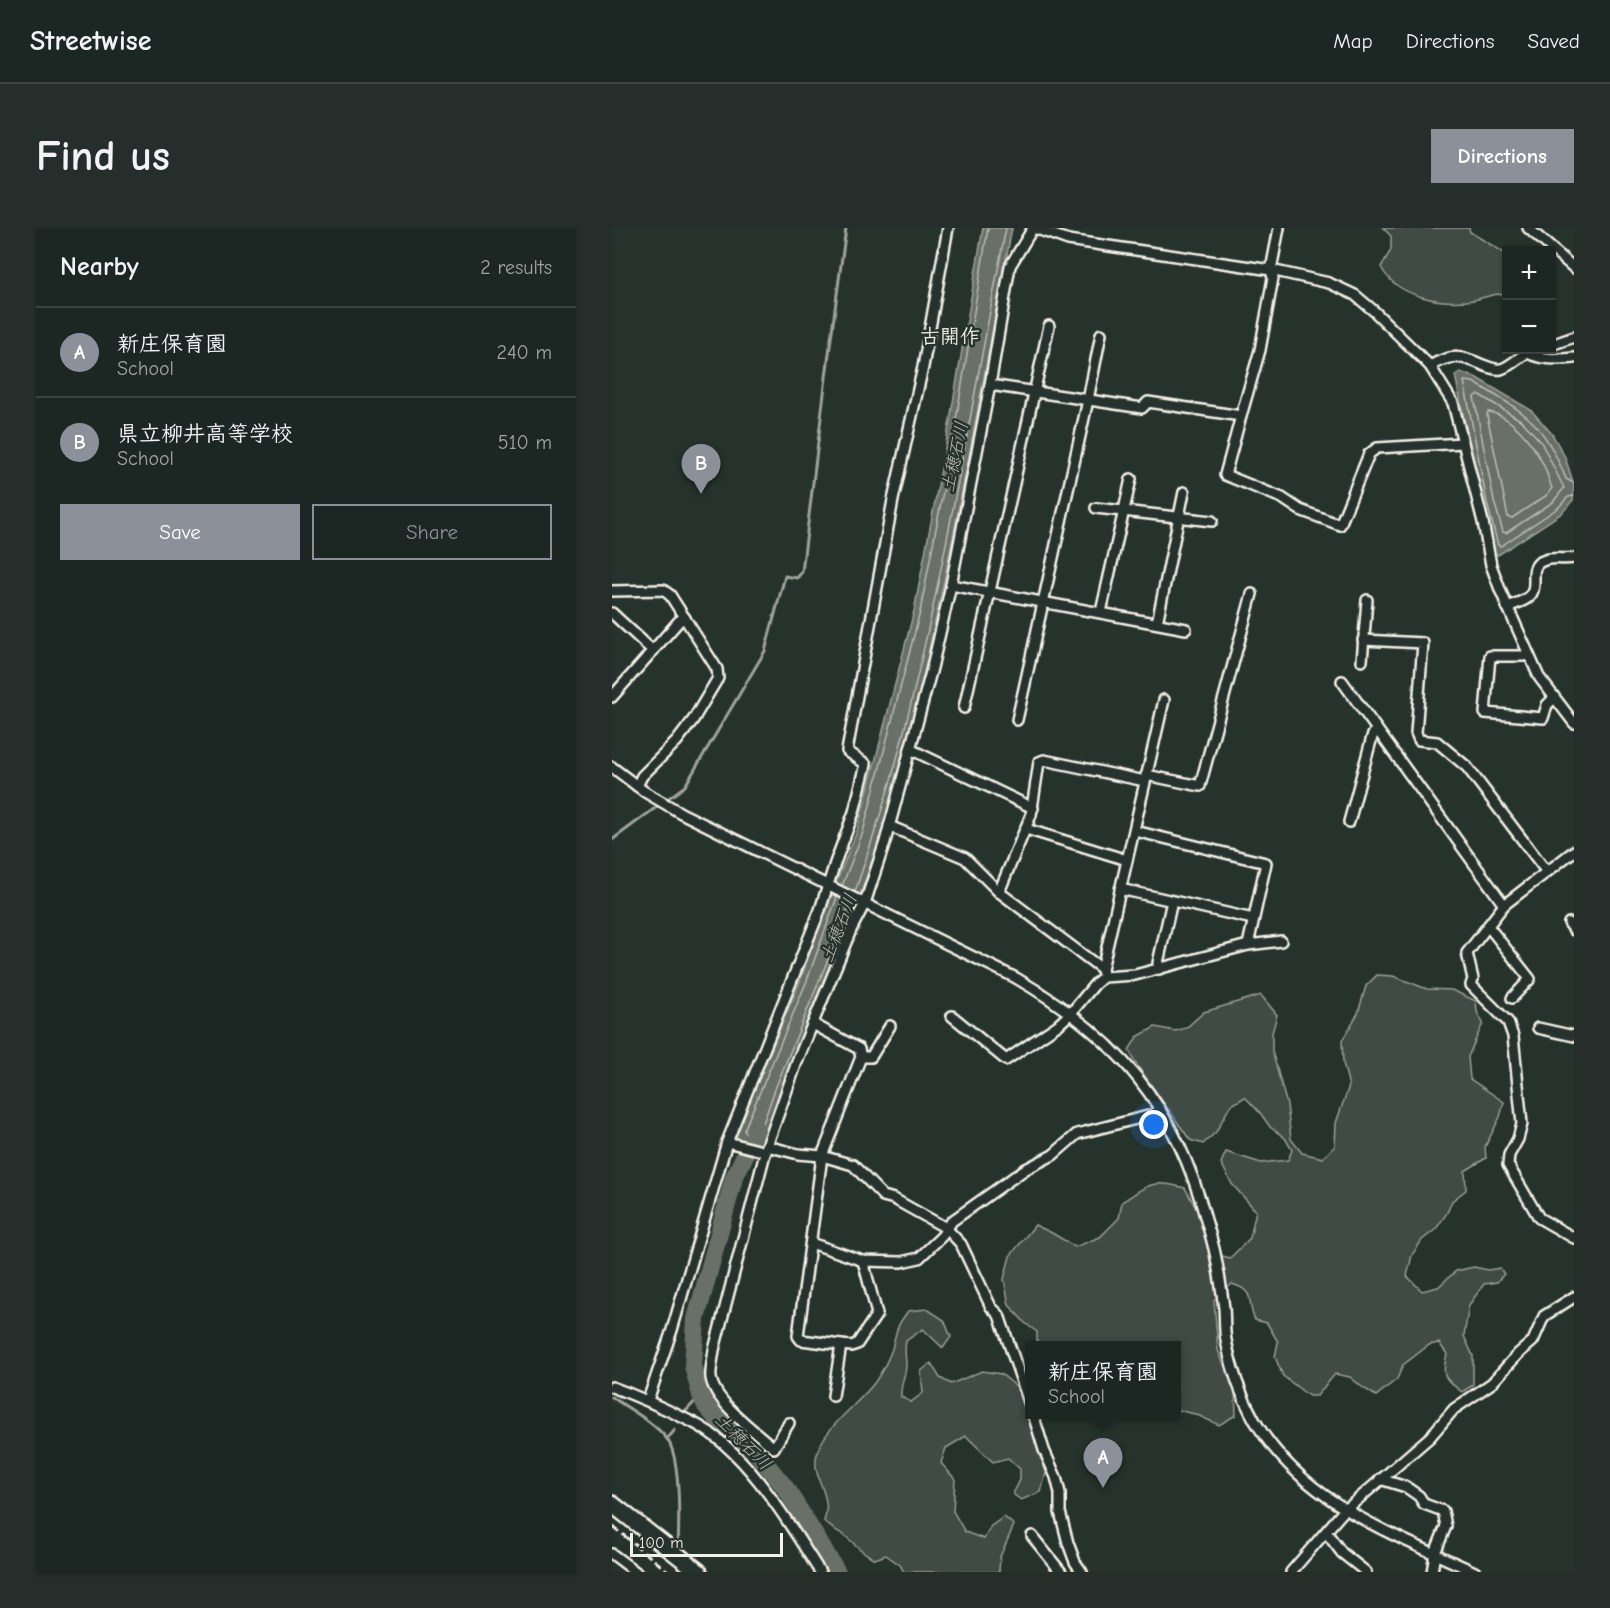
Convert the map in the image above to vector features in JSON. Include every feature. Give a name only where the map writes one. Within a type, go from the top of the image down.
[{"type":"main road","points":[[612,1504],[699,1572]]},
{"type":"street","points":[[648,1400],[672,1330],[729,1142],[830,885],[854,812],[866,764],[847,751],[893,500],[923,367],[948,228]]},
{"type":"street","points":[[789,1423],[774,1448],[721,1398],[712,1383],[711,1375],[726,1302],[765,1149],[863,902],[889,826],[932,668],[951,585],[990,385],[1010,266],[1034,228],[1068,240],[1271,270],[1329,283],[1355,295],[1374,311],[1430,366],[1453,403],[1491,565],[1507,607],[1539,677],[1574,723]]},
{"type":"street","points":[[1279,228],[1260,350],[1225,475],[1282,498],[1300,510],[1340,525],[1369,454],[1377,448],[1463,443]]},
{"type":"street","points":[[1528,228],[1574,268]]},
{"type":"street","points":[[964,708],[1049,326]]},
{"type":"street","points":[[1017,720],[1101,334]]},
{"type":"street","points":[[1556,343],[1574,337]]},
{"type":"street","points":[[1430,366],[1442,359],[1455,356],[1492,369],[1500,369],[1524,354]]},
{"type":"street","points":[[1534,354],[1539,357],[1561,360],[1574,358]]},
{"type":"street","points":[[990,385],[1142,408],[1148,402],[1241,416]]},
{"type":"street","points":[[1101,612],[1131,479]]},
{"type":"street","points":[[1157,623],[1184,492]]},
{"type":"street","points":[[1096,508],[1212,521]]},
{"type":"street","points":[[1507,607],[1531,595],[1533,574],[1537,565],[1543,560],[1574,558]]},
{"type":"street","points":[[951,585],[1186,629]]},
{"type":"street","points":[[612,591],[663,590],[670,595],[717,669],[718,678],[683,734],[642,776],[637,786]]},
{"type":"street","points":[[999,892],[1033,808],[1039,762],[1044,760],[1200,786],[1252,594]]},
{"type":"street","points":[[1362,661],[1367,600]]},
{"type":"street","points":[[612,614],[653,651]]},
{"type":"street","points":[[613,692],[679,621],[685,618]]},
{"type":"street","points":[[1363,640],[1423,643],[1416,733],[1419,740],[1437,741],[1467,767],[1547,872]]},
{"type":"street","points":[[1528,654],[1490,656],[1485,713],[1543,718],[1548,705],[1554,698]]},
{"type":"street","points":[[1342,681],[1504,905]]},
{"type":"street","points":[[952,1016],[1006,1060],[1058,1025],[1071,1013],[1103,973],[1164,700]]},
{"type":"street","points":[[1349,822],[1376,729]]},
{"type":"street","points":[[910,749],[1033,808]]},
{"type":"street","points":[[612,767],[663,803],[992,965],[1047,996],[1071,1013],[1130,1066],[1160,1109],[1184,1151],[1196,1182],[1217,1260],[1224,1308],[1225,1338],[1244,1399],[1256,1422],[1293,1468],[1345,1510],[1475,1572]]},
{"type":"street","points":[[889,826],[965,858],[999,892],[1103,973],[1135,975],[1248,945],[1281,941]]},
{"type":"street","points":[[1026,830],[1127,860]]},
{"type":"street","points":[[1134,831],[1266,863],[1248,945]]},
{"type":"street","points":[[1574,852],[1504,905],[1467,953],[1473,979],[1471,985],[1508,1022],[1513,1036],[1522,1124],[1518,1139],[1509,1155],[1508,1165],[1539,1218],[1574,1238]]},
{"type":"street","points":[[1120,889],[1253,919]]},
{"type":"street","points":[[1159,969],[1158,963],[1172,901]]},
{"type":"street","points":[[1488,926],[1530,979],[1512,998]]},
{"type":"street","points":[[813,1024],[859,1049],[861,1057],[822,1156],[798,1336],[801,1340],[851,1346],[856,1344],[877,1314],[863,1261]]},
{"type":"street","points":[[861,1057],[871,1057],[890,1026]]},
{"type":"street","points":[[1538,1028],[1574,1036]]},
{"type":"street","points":[[811,1243],[863,1261],[901,1262],[920,1258],[942,1236],[952,1221],[1024,1170],[1053,1155],[1077,1134],[1152,1115],[1160,1109]]},
{"type":"street","points":[[729,1142],[822,1156],[853,1165],[883,1196],[894,1198],[946,1228],[961,1244],[992,1307],[999,1315],[1025,1393]]},
{"type":"street","points":[[1291,1572],[1345,1510],[1430,1437],[1454,1409],[1492,1383],[1533,1341],[1544,1316],[1574,1297]]},
{"type":"street","points":[[833,1396],[841,1345]]},
{"type":"street","points":[[612,1387],[648,1400],[693,1422],[744,1463],[820,1572]]},
{"type":"street","points":[[1035,1419],[1056,1477],[1060,1493],[1060,1512],[1068,1543],[1075,1562],[1082,1572]]},
{"type":"street","points":[[1380,1479],[1406,1487],[1419,1496],[1424,1504],[1443,1511],[1446,1526],[1435,1553],[1432,1572]]},
{"type":"street","points":[[1326,1532],[1342,1552],[1366,1572]]},
{"type":"street","points":[[1032,1536],[1061,1572]]},
{"type":"street","points":[[612,1554],[636,1572]]},
{"type":"shaded area","points":[[1383,228],[1469,228],[1470,232],[1502,252],[1502,295],[1474,300],[1449,301],[1435,300],[1409,292],[1388,278],[1381,267],[1391,250],[1391,236]]},
{"type":"shaded area","points":[[1377,975],[1393,976],[1427,989],[1452,990],[1476,1001],[1477,1012],[1483,1023],[1468,1057],[1470,1079],[1504,1102],[1500,1117],[1485,1147],[1486,1158],[1465,1171],[1466,1190],[1452,1201],[1436,1229],[1422,1240],[1412,1255],[1407,1276],[1422,1291],[1438,1287],[1456,1271],[1474,1267],[1488,1270],[1500,1268],[1504,1274],[1497,1282],[1484,1284],[1469,1305],[1464,1336],[1473,1356],[1473,1385],[1462,1392],[1448,1380],[1444,1372],[1447,1354],[1439,1343],[1429,1345],[1403,1365],[1397,1379],[1376,1396],[1350,1377],[1335,1374],[1317,1396],[1309,1396],[1283,1376],[1275,1357],[1278,1342],[1267,1323],[1255,1320],[1250,1298],[1245,1290],[1232,1284],[1214,1300],[1218,1350],[1235,1392],[1236,1415],[1219,1425],[1195,1414],[1181,1411],[1181,1341],[1037,1341],[1037,1332],[1025,1323],[1009,1305],[1004,1279],[1010,1256],[1035,1225],[1075,1247],[1100,1237],[1119,1218],[1122,1202],[1139,1191],[1152,1185],[1174,1185],[1185,1188],[1198,1212],[1211,1253],[1230,1258],[1250,1238],[1256,1211],[1232,1184],[1221,1163],[1226,1152],[1261,1163],[1288,1160],[1292,1150],[1285,1138],[1270,1127],[1245,1097],[1230,1106],[1216,1132],[1203,1144],[1190,1140],[1129,1050],[1137,1037],[1155,1027],[1175,1031],[1186,1028],[1204,1012],[1261,995],[1277,1015],[1272,1033],[1272,1051],[1287,1105],[1291,1139],[1302,1153],[1323,1158],[1335,1146],[1336,1123],[1349,1086],[1343,1063],[1342,1041],[1358,1013],[1366,986]]},
{"type":"shaded area","points":[[927,1309],[944,1320],[951,1337],[943,1348],[923,1329],[906,1341],[906,1367],[901,1397],[911,1402],[923,1393],[921,1371],[931,1363],[940,1378],[951,1384],[982,1371],[1001,1374],[1022,1394],[1025,1403],[1025,1419],[1030,1419],[1046,1473],[1041,1492],[1021,1500],[1013,1494],[1020,1480],[1020,1469],[1008,1458],[993,1462],[966,1436],[946,1448],[941,1463],[955,1479],[953,1511],[965,1532],[984,1539],[991,1526],[1004,1517],[1014,1525],[1000,1557],[999,1572],[904,1572],[900,1565],[886,1555],[875,1559],[870,1557],[824,1521],[826,1503],[816,1462],[821,1444],[834,1425],[875,1382],[892,1349],[899,1325],[908,1311]]},
{"type":"water","points":[[983,228],[1012,228],[945,576],[902,761],[872,863],[762,1144],[734,1138],[800,981],[857,831],[914,611]]},
{"type":"water","points":[[1460,372],[1475,377],[1531,410],[1552,434],[1565,457],[1574,485],[1573,500],[1562,513],[1498,555],[1492,550],[1455,375]]},
{"type":"waterway","points":[[612,840],[685,786],[765,651],[785,576],[797,578],[802,572],[846,228]]},
{"type":"waterway","name":"土穂石川","points":[[757,1130],[734,1178],[696,1319],[693,1366],[706,1406],[721,1423],[755,1450],[787,1490],[837,1572]]},
{"type":"waterway","points":[[686,1411],[701,1395]]},
{"type":"waterway","points":[[612,1397],[655,1427],[672,1448],[678,1492],[678,1549]]},
{"type":"waterway","points":[[667,1439],[675,1430]]},
{"type":"waterway","points":[[678,1562],[678,1572]]},
{"type":"railway","points":[[612,1526],[669,1572]]},
{"type":"place","name":"県立柳井高等学校","points":[[701,494]]},
{"type":"place","name":"新庄保育園","points":[[1103,1488]]},
{"type":"district","name":"古開作","points":[[950,336]]}]
